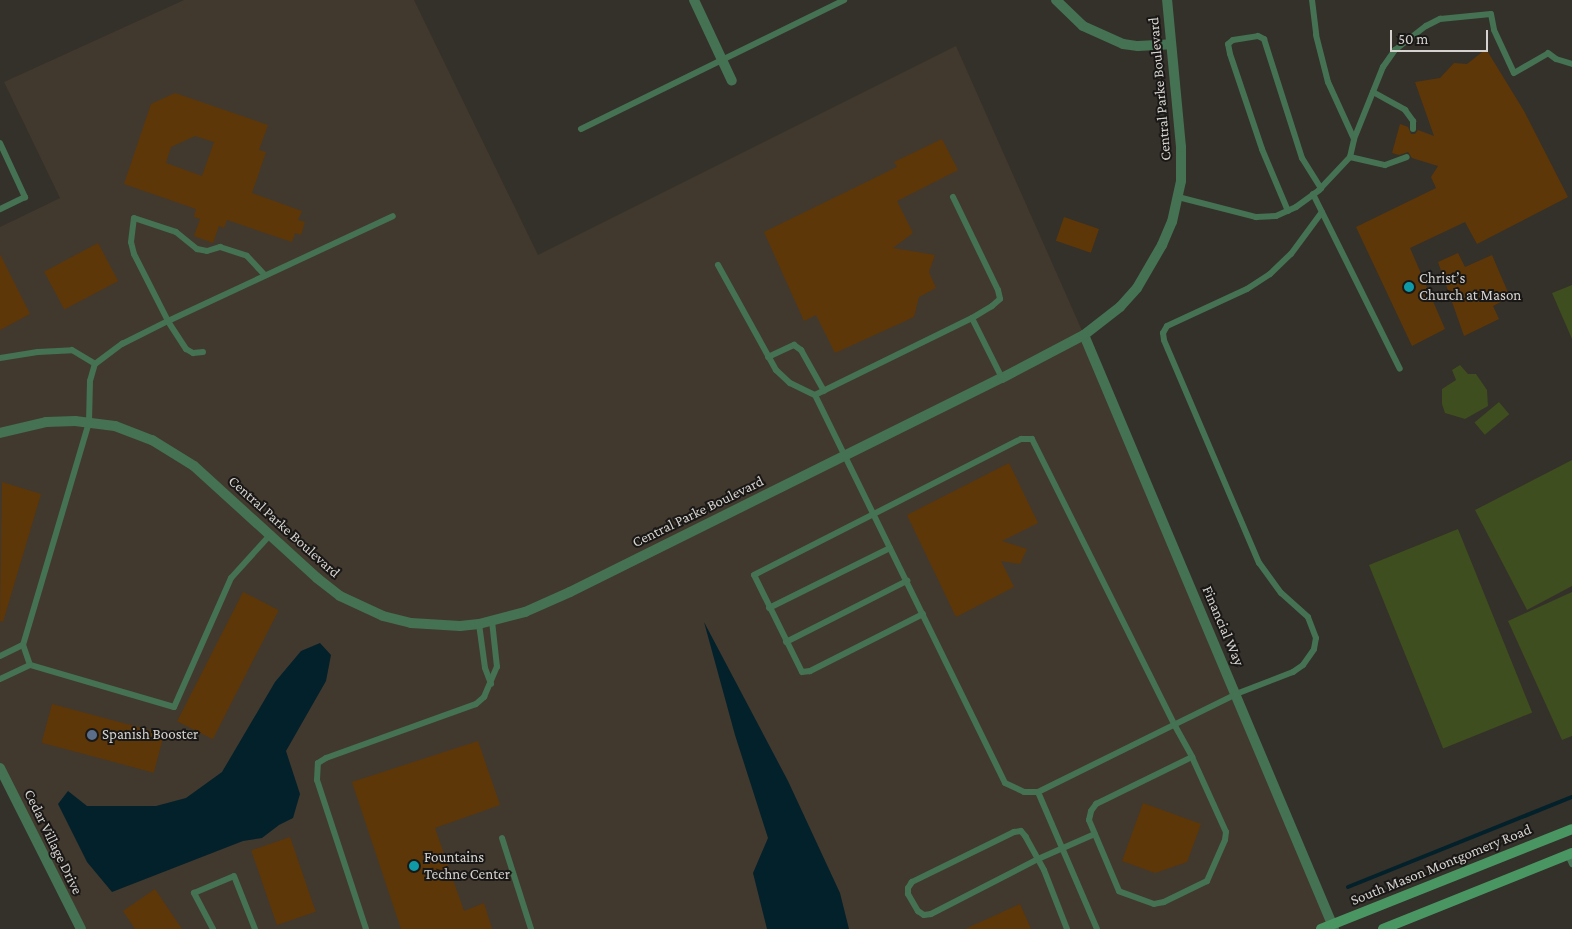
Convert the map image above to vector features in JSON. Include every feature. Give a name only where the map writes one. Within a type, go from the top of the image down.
[{"type":"main road","name":"South Mason Montgomery Road","points":[[1321,929],[1333,927],[1572,829]]},
{"type":"main road","points":[[1382,929],[1571,857]]},
{"type":"street","points":[[694,0],[732,81]]},
{"type":"street","points":[[1056,0],[1083,26],[1123,44],[1138,46],[1171,44]]},
{"type":"street","name":"Central Parke Boulevard","points":[[0,433],[46,422],[89,422],[115,426],[143,436],[178,454],[194,466],[317,578],[340,596],[366,609],[412,623],[440,626],[492,622],[525,612],[570,592],[1002,378],[1084,335],[1120,307],[1137,288],[1151,266],[1168,230],[1178,197],[1182,147],[1167,0]]},
{"type":"street","name":"Financial Way","points":[[1084,335],[1333,927]]},
{"type":"street","name":"Cedar Village Drive","points":[[0,768],[81,929]]},
{"type":"lane","points":[[581,129],[722,58],[844,0]]},
{"type":"lane","points":[[1312,0],[1316,35],[1328,82],[1354,139]]},
{"type":"lane","points":[[1178,197],[1256,217],[1276,216],[1288,211],[1321,188],[1350,157],[1354,139],[1383,67],[1395,50],[1426,26],[1440,19],[1490,14],[1494,30],[1514,73],[1548,52],[1556,59],[1572,64]]},
{"type":"lane","points":[[1288,211],[1262,149],[1230,54],[1228,44],[1233,40],[1258,36],[1264,39],[1302,158],[1321,188]]},
{"type":"lane","points":[[1373,92],[1405,110],[1412,122],[1413,128]]},
{"type":"lane","points":[[0,143],[25,197],[0,209]]},
{"type":"lane","points":[[1350,157],[1385,165],[1406,157]]},
{"type":"lane","points":[[1313,194],[1400,369]]},
{"type":"lane","points":[[815,395],[972,318],[1000,299],[998,290],[953,197]]},
{"type":"lane","points":[[718,266],[776,370],[790,383],[815,395],[1005,783],[1024,792],[1038,792],[1236,694],[1293,672],[1310,657],[1314,649],[1316,638],[1308,617],[1281,593],[1260,563],[1164,340],[1163,332],[1167,326],[1247,289],[1270,274],[1291,254],[1322,212]]},
{"type":"lane","points":[[30,664],[23,645],[89,422],[90,381],[95,364],[122,344],[168,321],[394,216]]},
{"type":"lane","points":[[203,352],[194,353],[186,349],[168,321],[134,254],[131,242],[134,218],[176,232],[197,248],[207,251],[220,247],[247,256],[265,275]]},
{"type":"lane","points":[[972,318],[1002,378]]},
{"type":"lane","points":[[768,357],[794,345],[800,350],[824,390]]},
{"type":"lane","points":[[0,358],[38,352],[72,350],[95,364]]},
{"type":"lane","points":[[923,614],[810,671],[802,672],[754,575],[1021,439],[1032,439],[1174,724],[1192,756],[1226,832],[1225,840],[1207,881],[1164,902],[1154,904],[1120,891],[1095,834],[1090,820],[1091,811],[1096,804],[1192,756]]},
{"type":"lane","points":[[0,679],[30,664],[174,707],[231,578],[270,535]]},
{"type":"lane","points":[[769,608],[890,548]]},
{"type":"lane","points":[[786,642],[907,581]]},
{"type":"lane","points":[[366,929],[318,780],[318,763],[326,758],[465,709],[484,697],[491,685],[497,667],[492,622]]},
{"type":"lane","points":[[479,624],[485,668],[491,685]]},
{"type":"lane","points":[[0,656],[23,645]]},
{"type":"lane","points":[[1038,792],[1098,929]]},
{"type":"lane","points":[[1067,929],[1038,859],[1021,831],[1014,832],[912,882],[908,888],[908,894],[918,911],[924,915],[931,914],[1038,859],[1095,834]]},
{"type":"lane","points":[[502,838],[531,929]]},
{"type":"lane","points":[[214,929],[194,892],[234,876],[255,929]]},
{"type":"shaded area","points":[[184,0],[414,0],[538,255],[956,46],[1084,335],[1332,925],[1321,929],[81,929],[0,768],[0,227],[60,198],[4,82]]},
{"type":"green space","points":[[1572,285],[1572,339],[1552,293]]},
{"type":"green space","points":[[1460,365],[1468,374],[1476,374],[1487,390],[1488,406],[1465,419],[1445,413],[1442,404],[1442,389],[1456,380],[1452,370]]},
{"type":"green space","points":[[1499,402],[1509,414],[1485,435],[1474,423]]},
{"type":"green space","points":[[1572,460],[1572,586],[1527,610],[1475,510]]},
{"type":"green space","points":[[1458,529],[1532,713],[1443,749],[1369,565]]},
{"type":"green space","points":[[1572,592],[1572,736],[1562,740],[1508,621]]},
{"type":"water","points":[[704,622],[788,781],[840,893],[849,929],[767,929],[753,873],[768,838],[735,735]]},
{"type":"water","points":[[320,643],[331,655],[326,681],[286,751],[300,794],[293,818],[279,825],[262,838],[243,841],[112,892],[87,862],[58,804],[68,791],[87,806],[156,806],[186,798],[222,772],[275,682],[301,651]]},
{"type":"building","points":[[1486,49],[1524,111],[1568,197],[1477,244],[1465,222],[1410,248],[1445,329],[1412,346],[1356,227],[1436,188],[1431,177],[1438,166],[1412,158],[1408,152],[1399,155],[1392,153],[1400,124],[1408,127],[1411,134],[1415,134],[1418,130],[1434,136],[1415,82],[1440,78],[1454,63],[1467,64]]},
{"type":"building","points":[[175,93],[268,125],[259,150],[266,152],[252,193],[302,211],[298,220],[305,222],[301,235],[295,233],[292,242],[227,220],[224,228],[219,226],[213,243],[194,236],[200,219],[194,217],[196,209],[124,184],[151,104]],"holes":[[[195,136],[214,142],[202,176],[166,163],[171,147]]]},
{"type":"building","points":[[942,139],[958,170],[897,201],[913,233],[893,248],[935,255],[929,272],[936,288],[919,297],[914,317],[835,353],[816,315],[804,321],[764,232],[897,167],[894,162]]},
{"type":"building","points":[[1064,217],[1099,229],[1091,253],[1056,241]]},
{"type":"building","points":[[98,243],[118,281],[64,310],[44,272]]},
{"type":"building","points":[[1458,253],[1465,267],[1492,255],[1510,297],[1493,306],[1499,319],[1464,336],[1438,262]]},
{"type":"building","points":[[0,254],[30,314],[0,330]]},
{"type":"building","points":[[1009,463],[1038,523],[1002,541],[1027,549],[1020,564],[1001,561],[1014,587],[956,617],[907,515]]},
{"type":"building","points":[[2,482],[41,494],[3,622],[0,621]]},
{"type":"building","points":[[243,592],[279,610],[213,739],[177,721]]},
{"type":"building","points":[[52,704],[164,734],[154,773],[42,743]]},
{"type":"building","name":"Fountains Techne Center","points":[[478,741],[500,805],[435,828],[464,911],[484,903],[492,929],[401,929],[352,782]]},
{"type":"building","points":[[1143,803],[1201,824],[1187,862],[1155,873],[1122,861]]},
{"type":"building","points":[[290,837],[316,912],[277,925],[251,850]]},
{"type":"building","points":[[155,889],[182,929],[135,929],[123,911]]},
{"type":"building","points":[[1020,904],[1031,929],[965,929]]},
{"type":"waterway","points":[[1348,887],[1572,797]]},
{"type":"place","name":"Christ’s Church at Mason","points":[[1409,287]]},
{"type":"place","name":"Spanish Booster","points":[[92,735]]},
{"type":"place","name":"Fountains Techne Center","points":[[414,866]]}]
